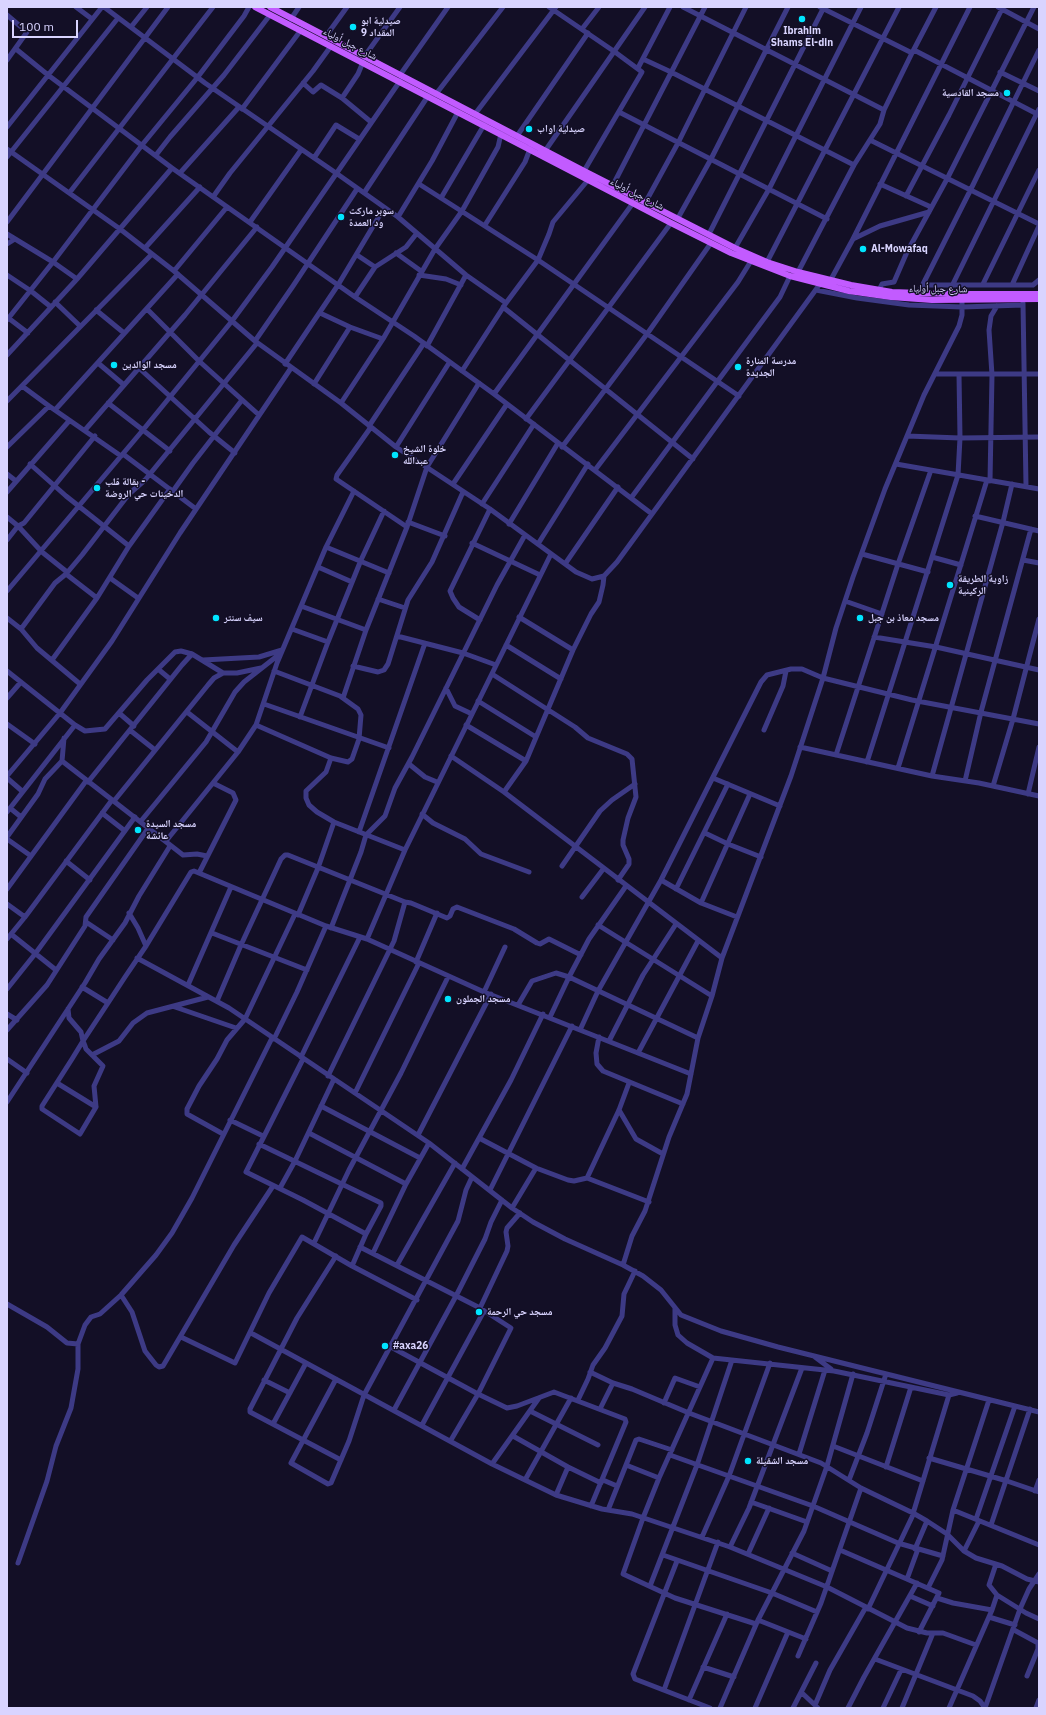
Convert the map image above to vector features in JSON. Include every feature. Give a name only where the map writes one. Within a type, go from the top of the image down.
[{"type":"main road","name":"شارع جبل أولياء","points":[[255,7],[331,46],[436,94],[458,112],[711,243],[751,261],[818,287],[829,283],[918,294],[1039,294]]},
{"type":"main road","name":"شارع جبل أولياء","points":[[270,7],[326,36],[364,60]]},
{"type":"main road","name":"شارع جبل أولياء","points":[[400,78],[428,96],[474,114],[736,248],[768,262],[829,283],[891,297],[962,304],[1023,303],[1039,299]]},
{"type":"street","points":[[76,7],[92,19]]},
{"type":"street","points":[[7,127],[103,7],[212,89],[398,217],[538,335],[637,415],[694,458]]},
{"type":"street","points":[[131,27],[147,7]]},
{"type":"street","points":[[7,222],[168,7]]},
{"type":"street","points":[[70,192],[213,7]]},
{"type":"street","points":[[28,333],[8,319],[54,262],[142,145],[197,78],[244,16],[248,7]]},
{"type":"street","points":[[291,19],[299,7]]},
{"type":"street","points":[[326,36],[347,7]]},
{"type":"street","points":[[342,98],[358,74],[364,60],[400,7]]},
{"type":"street","points":[[7,591],[42,552],[144,430],[232,320],[285,247],[448,7]]},
{"type":"street","points":[[436,94],[503,7]]},
{"type":"street","points":[[582,29],[599,7]]},
{"type":"street","points":[[545,151],[645,7]]},
{"type":"street","points":[[638,68],[670,7]]},
{"type":"street","points":[[683,7],[884,110]]},
{"type":"street","points":[[613,185],[645,126],[705,7]]},
{"type":"street","points":[[642,208],[678,142],[746,7]]},
{"type":"street","points":[[678,218],[711,159],[788,7]]},
{"type":"street","points":[[736,248],[769,189],[862,7]]},
{"type":"street","points":[[768,262],[899,7]]},
{"type":"street","points":[[798,272],[854,165],[881,122],[884,110],[936,7]]},
{"type":"street","points":[[829,283],[853,239],[970,7]]},
{"type":"street","points":[[879,290],[882,284],[894,282],[907,252],[947,179],[1034,7]]},
{"type":"street","points":[[474,114],[553,8],[641,70],[641,74],[584,171]]},
{"type":"street","points":[[709,234],[767,122],[822,8],[883,39],[941,64],[1013,102],[1038,113],[948,294]]},
{"type":"street","points":[[906,196],[968,78],[1001,8],[1039,29]]},
{"type":"street","points":[[156,155],[212,89],[270,15]]},
{"type":"street","points":[[7,16],[27,32],[7,60]]},
{"type":"street","points":[[7,158],[9,150],[64,87],[118,18]]},
{"type":"street","points":[[180,173],[240,108],[301,30]]},
{"type":"street","points":[[516,136],[588,33]]},
{"type":"street","points":[[213,197],[331,46]]},
{"type":"street","points":[[16,48],[48,75],[172,168],[355,297],[425,344],[494,394],[560,445],[588,464],[652,514]]},
{"type":"street","points":[[918,294],[1039,50]]},
{"type":"street","points":[[643,59],[854,165]]},
{"type":"street","points":[[1000,72],[1039,91]]},
{"type":"street","points":[[303,83],[313,92],[321,84],[342,98],[371,122]]},
{"type":"street","points":[[364,193],[428,96]]},
{"type":"street","points":[[398,217],[419,184],[448,133],[458,112]]},
{"type":"street","points":[[618,112],[827,219]]},
{"type":"street","points":[[314,158],[336,125],[359,139]]},
{"type":"street","points":[[441,198],[484,125]]},
{"type":"street","points":[[341,403],[383,339],[435,249],[462,211],[498,146],[501,134]]},
{"type":"street","points":[[870,140],[970,191],[1017,212],[1039,225],[1012,285]]},
{"type":"street","points":[[486,225],[525,162],[530,149]]},
{"type":"street","points":[[9,150],[70,192],[146,248],[256,342],[341,403],[396,447],[490,509],[565,564],[587,578],[596,579],[604,576],[617,562],[818,287],[857,298],[909,305],[962,304],[997,306],[1023,303],[1026,486]]},
{"type":"street","points":[[250,222],[301,150]]},
{"type":"street","points":[[7,355],[77,279],[172,168]]},
{"type":"street","points":[[983,284],[1017,212],[1039,170]]},
{"type":"street","points":[[462,371],[504,305],[538,260],[553,222],[588,180]]},
{"type":"street","points":[[419,184],[486,225],[739,396]]},
{"type":"street","points":[[880,184],[906,196],[930,210]]},
{"type":"street","points":[[146,248],[200,187]]},
{"type":"street","points":[[21,629],[55,583],[66,573],[129,494],[150,474],[170,451],[256,342],[357,189]]},
{"type":"street","points":[[494,394],[633,203]]},
{"type":"street","points":[[55,410],[147,309],[227,207]]},
{"type":"street","points":[[285,364],[338,285],[384,208]]},
{"type":"street","points":[[853,239],[880,226],[930,210]]},
{"type":"street","points":[[526,418],[609,309],[671,223]]},
{"type":"street","points":[[85,430],[170,333],[257,227]]},
{"type":"street","points":[[355,297],[375,267],[406,247],[417,233]]},
{"type":"street","points":[[7,234],[54,262],[77,279]]},
{"type":"street","points":[[7,244],[15,239]]},
{"type":"street","points":[[509,524],[560,445],[606,390],[711,243]]},
{"type":"street","points":[[396,253],[420,273],[446,279],[461,285]]},
{"type":"street","points":[[7,401],[152,254]]},
{"type":"street","points":[[357,255],[375,267]]},
{"type":"street","points":[[595,470],[738,282],[751,261]]},
{"type":"street","points":[[7,275],[51,307]]},
{"type":"street","points":[[445,536],[408,524],[384,511],[336,480],[336,477],[425,344],[466,275]]},
{"type":"street","points":[[631,498],[780,297],[790,276]]},
{"type":"street","points":[[923,285],[1033,285],[1039,280]]},
{"type":"street","points":[[55,302],[80,326]]},
{"type":"street","points":[[623,1265],[632,1236],[649,1202],[663,1154],[683,1104],[689,1086],[698,1038],[712,996],[722,958],[780,806],[800,748],[824,678],[845,601],[907,436],[959,326],[962,315],[962,304]]},
{"type":"street","points":[[898,768],[976,516],[989,481],[992,375],[989,323],[997,306]]},
{"type":"street","points":[[147,309],[199,362],[259,415]]},
{"type":"street","points":[[96,310],[124,334]]},
{"type":"street","points":[[320,313],[350,327],[383,339]]},
{"type":"street","points":[[314,384],[350,327]]},
{"type":"street","points":[[98,363],[124,386]]},
{"type":"street","points":[[396,447],[450,363]]},
{"type":"street","points":[[139,368],[234,452]]},
{"type":"street","points":[[22,791],[7,777],[60,713],[112,641],[196,509],[291,368]]},
{"type":"street","points":[[935,374],[1039,374]]},
{"type":"street","points":[[867,762],[958,476],[960,438],[959,374]]},
{"type":"street","points":[[343,698],[366,630],[408,524],[427,467],[479,383]]},
{"type":"street","points":[[22,386],[69,420],[150,474],[196,509]]},
{"type":"street","points":[[52,660],[97,598],[129,546],[242,400]]},
{"type":"street","points":[[108,403],[170,451]]},
{"type":"street","points":[[453,484],[507,404]]},
{"type":"street","points":[[7,447],[49,406]]},
{"type":"street","points":[[7,492],[69,420]]},
{"type":"street","points":[[482,504],[534,424]]},
{"type":"street","points":[[7,540],[18,526],[24,523],[94,436]]},
{"type":"street","points":[[907,436],[960,438],[1039,437]]},
{"type":"street","points":[[30,464],[54,486],[129,546]]},
{"type":"street","points":[[538,544],[588,464]]},
{"type":"street","points":[[896,464],[1039,489]]},
{"type":"street","points":[[836,755],[898,564],[931,470]]},
{"type":"street","points":[[7,474],[16,481]]},
{"type":"street","points":[[932,776],[1003,522],[1012,484]]},
{"type":"street","points":[[565,564],[618,487]]},
{"type":"street","points":[[166,842],[238,752],[256,725],[274,670],[326,547],[354,491]]},
{"type":"street","points":[[353,666],[381,672],[388,664],[405,608],[429,568],[436,550],[445,536],[463,492]]},
{"type":"street","points":[[480,620],[456,604],[450,591],[490,509]]},
{"type":"street","points":[[300,717],[352,582],[384,511]]},
{"type":"street","points":[[7,516],[42,552],[97,598]]},
{"type":"street","points":[[976,516],[1039,531]]},
{"type":"street","points":[[965,781],[981,712],[1032,529]]},
{"type":"street","points":[[18,1562],[47,1481],[56,1446],[71,1408],[78,1369],[78,1344],[85,1325],[91,1317],[100,1314],[121,1295],[156,1255],[172,1233],[192,1198],[328,927],[349,880],[366,835],[385,816],[395,788],[409,764],[463,653],[525,535]]},
{"type":"street","points":[[472,544],[540,575]]},
{"type":"street","points":[[326,547],[361,560],[389,573]]},
{"type":"street","points":[[367,939],[389,885],[437,782],[551,554]]},
{"type":"street","points":[[862,554],[928,572]]},
{"type":"street","points":[[932,557],[961,565]]},
{"type":"street","points":[[1023,560],[1039,563]]},
{"type":"street","points":[[318,567],[352,582]]},
{"type":"street","points":[[504,792],[526,761],[573,650],[591,614],[599,602],[604,585],[604,576]]},
{"type":"street","points":[[110,578],[138,598]]},
{"type":"street","points":[[378,599],[405,608]]},
{"type":"street","points":[[845,601],[882,614]]},
{"type":"street","points":[[301,606],[366,630]]},
{"type":"street","points":[[519,617],[573,650]]},
{"type":"street","points":[[7,618],[21,629],[38,648],[80,684]]},
{"type":"street","points":[[993,786],[1013,719],[1039,619]]},
{"type":"street","points":[[292,628],[328,642]]},
{"type":"street","points":[[397,636],[463,653],[496,665]]},
{"type":"street","points":[[874,637],[936,647],[1039,670]]},
{"type":"street","points":[[358,832],[425,643]]},
{"type":"street","points":[[506,645],[560,679]]},
{"type":"street","points":[[7,671],[75,725],[85,731],[104,729],[175,652],[182,651],[192,654],[223,673]]},
{"type":"street","points":[[202,660],[259,657],[282,651]]},
{"type":"street","points":[[141,821],[212,733],[235,692],[282,651]]},
{"type":"street","points":[[7,889],[87,781],[192,654]]},
{"type":"street","points":[[56,970],[9,937],[102,813],[214,678],[223,673],[237,673],[261,668]]},
{"type":"street","points":[[158,669],[170,679]]},
{"type":"street","points":[[580,1030],[598,991],[661,880],[761,682],[768,675],[791,669],[802,669],[824,678],[858,685],[912,700],[951,706],[1039,724]]},
{"type":"street","points":[[256,725],[331,758],[345,762],[350,761],[358,739],[361,715],[360,711],[343,698],[274,670]]},
{"type":"street","points":[[764,730],[783,686],[786,671]]},
{"type":"street","points":[[492,674],[575,727],[588,738],[628,755],[633,762],[636,800],[628,818],[623,840],[623,845],[629,859],[629,864],[618,880]]},
{"type":"street","points":[[7,698],[21,682]]},
{"type":"street","points":[[446,688],[455,706],[472,714]]},
{"type":"street","points":[[478,702],[536,737]]},
{"type":"street","points":[[264,704],[358,739],[389,748]]},
{"type":"street","points":[[187,712],[238,752]]},
{"type":"street","points":[[119,713],[155,750]]},
{"type":"street","points":[[7,724],[35,744]]},
{"type":"street","points":[[22,817],[9,810],[22,791],[75,725]]},
{"type":"street","points":[[466,725],[526,761]]},
{"type":"street","points":[[31,856],[7,838],[38,794],[45,779],[62,761],[64,738]]},
{"type":"street","points":[[1028,794],[1039,747]]},
{"type":"street","points":[[800,748],[932,776],[993,786],[1039,796]]},
{"type":"street","points":[[451,756],[504,792],[722,958]]},
{"type":"street","points":[[331,758],[326,772],[309,788],[306,798],[312,808],[334,822],[405,850]]},
{"type":"street","points":[[62,761],[149,827],[170,846],[183,855],[197,854],[207,856]]},
{"type":"street","points":[[409,764],[425,777],[437,782]]},
{"type":"street","points":[[713,778],[780,806]]},
{"type":"street","points":[[199,874],[236,800],[234,793],[213,783]]},
{"type":"street","points":[[562,866],[605,806],[635,784]]},
{"type":"street","points":[[676,889],[728,784]]},
{"type":"street","points":[[701,903],[750,794]]},
{"type":"street","points":[[102,813],[125,831]]},
{"type":"street","points":[[422,814],[433,823],[465,839],[481,854],[529,872]]},
{"type":"street","points":[[7,990],[90,880],[135,817]]},
{"type":"street","points":[[223,1134],[186,1112],[198,1086],[219,1056],[227,1040],[245,1019],[318,868],[334,822]]},
{"type":"street","points":[[7,1030],[43,991],[86,926],[86,917],[149,827]]},
{"type":"street","points":[[705,833],[760,857]]},
{"type":"street","points":[[7,1102],[82,987],[98,959],[125,923],[129,913],[170,846]]},
{"type":"street","points":[[217,1001],[281,859],[285,855],[386,895],[437,913],[449,917],[453,909],[457,907],[514,929],[537,943],[541,943],[549,939],[581,955]]},
{"type":"street","points":[[66,861],[90,880]]},
{"type":"street","points":[[582,897],[604,868]]},
{"type":"street","points":[[68,1009],[69,1018],[80,1029],[83,1041],[86,1049],[103,1066],[94,1086],[96,1108],[81,1133],[78,1133],[41,1108],[83,1041],[146,946],[191,872],[194,871],[328,927],[367,939],[448,977],[691,1074]]},
{"type":"street","points":[[661,880],[701,903],[737,917]]},
{"type":"street","points":[[550,1017],[569,977],[598,925],[626,886]]},
{"type":"street","points":[[188,985],[231,887]]},
{"type":"street","points":[[328,1076],[390,950],[398,931],[405,902]]},
{"type":"street","points":[[7,904],[25,917]]},
{"type":"street","points":[[129,913],[146,946]]},
{"type":"street","points":[[355,1093],[418,963],[437,913]]},
{"type":"street","points":[[86,922],[113,940]]},
{"type":"street","points":[[609,1041],[653,959],[676,924]]},
{"type":"street","points":[[598,925],[712,996]]},
{"type":"street","points":[[212,933],[307,970]]},
{"type":"street","points":[[360,937],[246,1172],[280,1188],[366,1234]]},
{"type":"street","points":[[638,1052],[698,941]]},
{"type":"street","points":[[484,992],[505,947]]},
{"type":"street","points":[[137,958],[217,1001],[328,1076],[381,1109],[418,1136],[429,1142],[512,1208],[565,1239],[623,1265],[648,1279],[664,1293],[681,1315],[721,1330],[778,1348],[1039,1412]]},
{"type":"street","points":[[518,1005],[535,979],[556,972],[628,1004],[698,1038]]},
{"type":"street","points":[[314,1243],[342,1184],[448,977]]},
{"type":"street","points":[[82,987],[108,1003]]},
{"type":"street","points":[[418,1136],[491,994]]},
{"type":"street","points":[[174,1007],[208,997]]},
{"type":"street","points":[[92,1055],[118,1042],[133,1023],[147,1013],[164,1007],[184,1009],[236,1028]]},
{"type":"street","points":[[7,1014],[17,1020]]},
{"type":"street","points":[[462,1169],[511,1080],[543,1014]]},
{"type":"street","points":[[490,1190],[572,1026]]},
{"type":"street","points":[[599,1037],[596,1058],[600,1069],[609,1075],[683,1104]]},
{"type":"street","points":[[7,1059],[27,1072]]},
{"type":"street","points":[[280,1188],[309,1133],[334,1079]]},
{"type":"street","points":[[57,1083],[96,1108]]},
{"type":"street","points":[[587,1178],[619,1110],[629,1083]]},
{"type":"street","points":[[321,1106],[420,1158]]},
{"type":"street","points":[[619,1110],[636,1139],[663,1154]]},
{"type":"street","points":[[230,1120],[263,1136]]},
{"type":"street","points":[[309,1133],[406,1184]]},
{"type":"street","points":[[479,1138],[536,1168],[568,1180],[574,1181],[587,1178],[649,1202]]},
{"type":"street","points":[[373,1253],[406,1184],[429,1142]]},
{"type":"street","points":[[259,1144],[382,1204],[366,1234],[352,1266]]},
{"type":"street","points":[[397,1265],[455,1163]]},
{"type":"street","points":[[512,1208],[536,1168]]},
{"type":"street","points":[[336,1380],[291,1463],[328,1484],[331,1483],[349,1441],[364,1395],[458,1221],[466,1190],[472,1177]]},
{"type":"street","points":[[121,1295],[132,1312],[145,1351],[159,1367],[166,1363],[215,1277],[273,1186]]},
{"type":"street","points":[[394,1410],[456,1296],[485,1239],[491,1222],[502,1200]]},
{"type":"street","points":[[422,1425],[482,1309],[507,1251],[507,1228],[520,1213]]},
{"type":"street","points":[[181,1337],[232,1363],[236,1361],[251,1333],[269,1293],[303,1237],[352,1266],[416,1300]]},
{"type":"street","points":[[360,1247],[482,1309],[511,1328],[478,1394],[451,1440]]},
{"type":"street","points":[[336,1256],[310,1297],[280,1350],[250,1407],[250,1412],[304,1439],[341,1460]]},
{"type":"street","points":[[578,1400],[593,1364],[605,1348],[620,1321],[623,1312],[625,1289],[635,1271]]},
{"type":"street","points":[[7,1304],[47,1327],[67,1343],[78,1344]]},
{"type":"street","points":[[675,1308],[675,1325],[678,1335],[687,1343],[713,1358],[834,1371],[949,1395],[958,1392]]},
{"type":"street","points":[[251,1333],[306,1364],[451,1440],[492,1464],[556,1495],[591,1506],[632,1514],[718,1542],[827,1587],[895,1623],[919,1632],[943,1633],[976,1645]]},
{"type":"street","points":[[391,1347],[478,1394],[510,1408],[554,1392],[578,1400],[626,1420],[591,1506]]},
{"type":"street","points":[[815,1356],[822,1364],[834,1371]]},
{"type":"street","points":[[713,1358],[659,1478],[623,1574],[665,1593],[695,1604],[757,1622],[806,1639]]},
{"type":"street","points":[[650,1586],[697,1465],[732,1360]]},
{"type":"street","points":[[702,1537],[729,1476],[770,1363]]},
{"type":"street","points":[[273,1424],[306,1364]]},
{"type":"street","points":[[730,1547],[751,1502],[802,1368]]},
{"type":"street","points":[[799,1454],[825,1370]]},
{"type":"street","points":[[590,1372],[613,1383],[632,1389],[689,1413],[827,1466],[861,1488],[927,1521],[947,1534],[964,1552],[982,1561],[996,1564],[1037,1582]]},
{"type":"street","points":[[720,1708],[757,1622],[807,1522],[827,1466],[853,1374]]},
{"type":"street","points":[[849,1480],[886,1374]]},
{"type":"street","points":[[664,1403],[675,1378],[700,1388]]},
{"type":"street","points":[[264,1380],[290,1393]]},
{"type":"street","points":[[600,1409],[613,1383]]},
{"type":"street","points":[[886,1467],[911,1387]]},
{"type":"street","points":[[801,1692],[816,1707],[830,1670],[867,1608],[913,1513],[949,1395]]},
{"type":"street","points":[[492,1464],[540,1397]]},
{"type":"street","points":[[525,1480],[571,1398]]},
{"type":"street","points":[[928,1588],[943,1556],[953,1510],[989,1400]]},
{"type":"street","points":[[964,1552],[978,1520],[1015,1406]]},
{"type":"street","points":[[991,1525],[1030,1409]]},
{"type":"street","points":[[530,1410],[598,1445]]},
{"type":"street","points":[[513,1436],[568,1467],[618,1486]]},
{"type":"street","points":[[608,1510],[637,1439],[672,1450]]},
{"type":"street","points":[[833,1446],[923,1481]]},
{"type":"street","points":[[670,1456],[757,1485],[813,1506],[898,1543],[943,1556]]},
{"type":"street","points":[[929,1458],[1007,1481],[1037,1492],[1039,1480]]},
{"type":"street","points":[[626,1465],[659,1478]]},
{"type":"street","points":[[556,1495],[568,1467]]},
{"type":"street","points":[[798,1656],[827,1587],[861,1488]]},
{"type":"street","points":[[751,1502],[807,1522]]},
{"type":"street","points":[[748,1554],[769,1508]]},
{"type":"street","points":[[953,1510],[1039,1545]]},
{"type":"street","points":[[907,1579],[916,1549],[927,1521]]},
{"type":"street","points":[[664,1690],[718,1542]]},
{"type":"street","points":[[840,1550],[939,1593],[938,1598],[919,1632]]},
{"type":"street","points":[[792,1553],[832,1571]]},
{"type":"street","points":[[663,1555],[772,1593],[817,1612]]},
{"type":"street","points":[[677,1561],[633,1674],[635,1679],[710,1708]]},
{"type":"street","points":[[996,1564],[989,1585],[998,1594],[1020,1609],[1039,1619]]},
{"type":"street","points":[[985,1708],[1020,1609],[1027,1593],[1037,1582],[1039,1574]]},
{"type":"street","points":[[848,1708],[917,1583]]},
{"type":"street","points":[[949,1708],[998,1594]]},
{"type":"street","points":[[910,1596],[933,1606]]},
{"type":"street","points":[[938,1598],[959,1604],[992,1610]]},
{"type":"street","points":[[689,1700],[727,1614]]},
{"type":"street","points":[[989,1617],[1014,1628],[1038,1642],[1038,1649],[1027,1676]]},
{"type":"street","points":[[755,1708],[788,1632]]},
{"type":"street","points":[[902,1708],[933,1633]]},
{"type":"street","points":[[875,1659],[977,1698],[985,1708]]},
{"type":"street","points":[[793,1708],[816,1662]]},
{"type":"street","points":[[704,1667],[734,1678]]},
{"type":"street","points":[[883,1708],[901,1670]]},
{"type":"street","points":[[1036,1708],[1039,1700]]},
{"type":"place","name":"Ibrahim Shams El-din","points":[[802,19]]},
{"type":"place","name":"صيدلية ابو المقداد 9","points":[[353,27]]},
{"type":"place","name":"مسجد القادسية","points":[[1007,93]]},
{"type":"place","name":"صيدلية اواب","points":[[529,129]]},
{"type":"place","name":"سوبر ماركت ود العمدة","points":[[341,217]]},
{"type":"place","name":"Al-Mowafaq","points":[[863,249]]},
{"type":"place","name":"مسجد الوالدين","points":[[114,365]]},
{"type":"place","name":"مدرسة المنارة الجديدة","points":[[738,367]]},
{"type":"place","name":"خلوة الشيخ عبدالله","points":[[395,455]]},
{"type":"place","name":"بقالة قلب - الدخينات حي الروضة","points":[[97,488]]},
{"type":"place","name":"زاوية الطريقة الركينية","points":[[950,585]]},
{"type":"place","name":"سيف سنتر","points":[[216,618]]},
{"type":"place","name":"مسجد معاذ بن جبل","points":[[860,618]]},
{"type":"place","name":"مسجد السيدة عائشة","points":[[138,830]]},
{"type":"place","name":"مسجد الجملون","points":[[448,999]]},
{"type":"place","name":"مسجد حي الرحمة","points":[[479,1312]]},
{"type":"place","name":"#axa26","points":[[385,1346]]},
{"type":"place","name":"مسجد الشقيلة","points":[[748,1461]]}]
